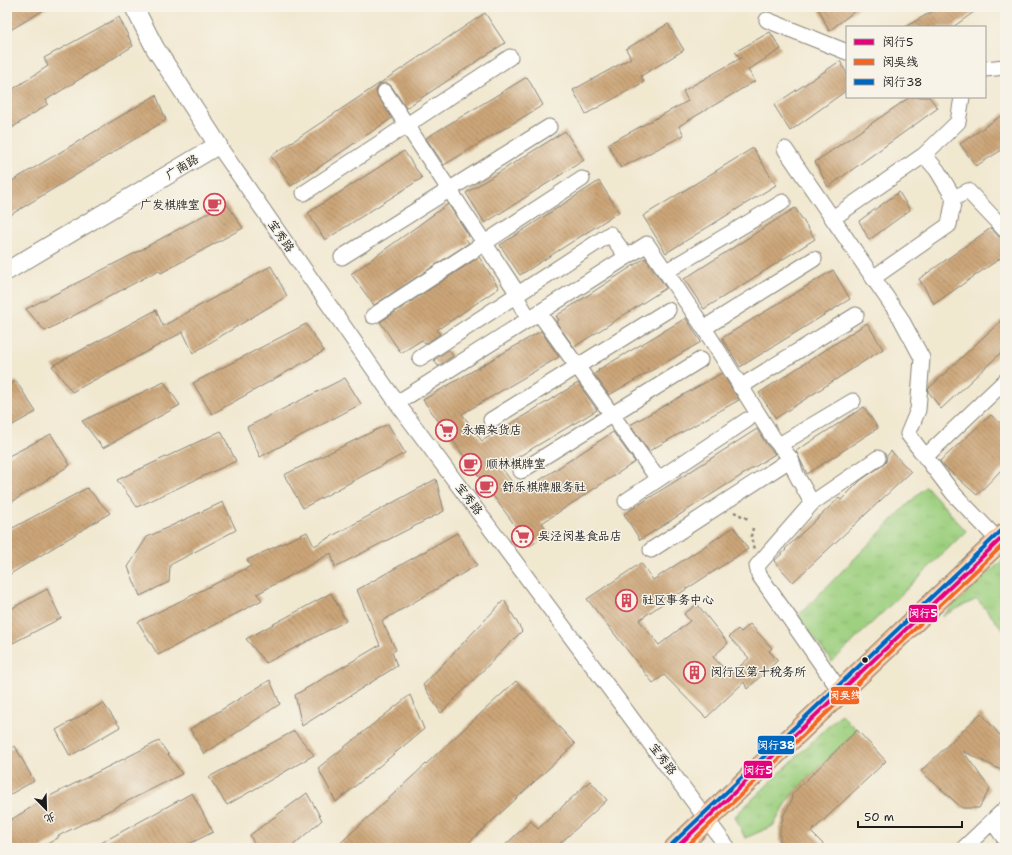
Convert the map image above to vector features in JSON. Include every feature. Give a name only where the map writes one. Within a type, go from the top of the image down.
[{"type":"main road","points":[[676,848],[1002,538]]},
{"type":"street","points":[[134,7],[155,48],[218,145]]},
{"type":"street","points":[[767,20],[846,52]]},
{"type":"street","points":[[304,193],[510,57]]},
{"type":"street","points":[[986,69],[1005,67]]},
{"type":"street","points":[[385,92],[514,288],[518,300],[534,316],[576,366],[658,479]]},
{"type":"street","points":[[832,218],[924,155],[958,122],[962,98]]},
{"type":"street","points":[[342,257],[549,127]]},
{"type":"street","name":"广南路","points":[[7,271],[218,145]]},
{"type":"street","name":"宝秀路","points":[[218,145],[397,403],[728,848]]},
{"type":"street","points":[[785,149],[900,317],[922,358],[918,410],[908,434],[953,493],[1002,538]]},
{"type":"street","points":[[873,278],[949,225],[954,198],[937,170],[924,155]]},
{"type":"street","points":[[373,316],[582,179]]},
{"type":"street","points":[[954,198],[968,191],[1005,230]]},
{"type":"street","points":[[665,272],[783,202]]},
{"type":"street","points":[[420,358],[610,234],[627,257]]},
{"type":"street","points":[[397,403],[647,244],[704,328],[740,387],[779,445],[791,459],[796,474],[812,503]]},
{"type":"street","points":[[704,328],[814,259]]},
{"type":"street","points":[[491,420],[668,310]]},
{"type":"street","points":[[740,387],[856,315]]},
{"type":"street","points":[[521,471],[700,360]]},
{"type":"street","points":[[925,457],[1005,381]]},
{"type":"street","points":[[779,445],[853,401]]},
{"type":"street","points":[[626,501],[747,420]]},
{"type":"street","points":[[841,692],[759,575],[757,566],[812,503],[878,458]]},
{"type":"street","points":[[651,550],[791,459]]},
{"type":"street","points":[[964,848],[1005,809]]},
{"type":"street","points":[[992,821],[1005,839]]},
{"type":"green space","points":[[926,486],[966,531],[832,662],[798,616]]},
{"type":"green space","points":[[1005,558],[1005,632],[977,599],[942,616]]},
{"type":"green space","points":[[841,714],[857,730],[792,794],[773,826],[745,838],[735,816]]},
{"type":"building","points":[[7,7],[49,7],[7,32]]},
{"type":"building","points":[[818,7],[860,7],[829,31]]},
{"type":"building","points":[[940,7],[981,7],[954,26],[907,26]]},
{"type":"building","points":[[485,13],[505,43],[406,108],[389,84],[380,84],[376,93],[392,118],[291,186],[271,156]]},
{"type":"building","points":[[119,17],[133,46],[46,100],[48,104],[7,131],[7,93],[48,66],[44,58]]},
{"type":"building","points":[[668,24],[684,50],[641,76],[644,82],[586,114],[573,90],[631,58],[626,49]]},
{"type":"building","points":[[770,32],[781,49],[748,70],[755,81],[679,126],[684,135],[621,168],[608,144],[688,101],[683,91],[741,58],[735,52]]},
{"type":"building","points":[[840,61],[846,72],[846,91],[790,131],[774,105]]},
{"type":"building","points":[[527,77],[543,105],[444,165],[426,138]]},
{"type":"building","points":[[156,95],[166,120],[7,217],[7,184]]},
{"type":"building","points":[[909,98],[930,98],[938,108],[828,187],[815,162]]},
{"type":"building","points":[[1005,113],[1005,148],[976,166],[960,144]]},
{"type":"building","points":[[565,131],[584,160],[485,223],[466,193]]},
{"type":"building","points":[[753,148],[776,185],[666,253],[643,216]]},
{"type":"building","points":[[404,151],[422,178],[325,240],[308,213]]},
{"type":"building","points":[[599,181],[619,212],[520,275],[500,245]]},
{"type":"building","points":[[899,192],[910,210],[869,240],[859,221]]},
{"type":"building","points":[[226,203],[243,228],[161,273],[159,270],[45,331],[26,309],[145,248]]},
{"type":"building","points":[[448,204],[469,236],[466,239],[469,243],[374,305],[351,274]]},
{"type":"building","points":[[795,208],[815,239],[704,309],[684,279]]},
{"type":"building","points":[[991,228],[998,236],[1005,240],[1005,255],[934,304],[919,279]]},
{"type":"building","points":[[479,257],[499,288],[437,330],[440,334],[425,344],[422,340],[401,353],[380,322]]},
{"type":"building","points":[[645,258],[666,288],[574,347],[556,322],[559,320],[556,316]]},
{"type":"building","points":[[271,266],[287,296],[193,353],[183,332],[72,392],[52,366],[156,310],[163,326]]},
{"type":"building","points":[[833,270],[850,299],[740,367],[722,338]]},
{"type":"building","points":[[1005,317],[1005,349],[941,409],[928,391],[929,388]]},
{"type":"building","points":[[686,318],[701,342],[609,395],[594,374],[599,371],[598,370]]},
{"type":"building","points":[[867,323],[883,349],[776,418],[759,393]]},
{"type":"building","points":[[306,324],[324,351],[212,414],[193,383]]},
{"type":"building","points":[[541,331],[559,357],[462,414],[482,441],[578,383],[597,410],[501,467],[520,493],[613,432],[635,462],[542,523],[549,533],[530,546],[423,400]]},
{"type":"building","points":[[449,350],[453,356],[438,366],[434,360]]},
{"type":"building","points":[[722,373],[739,400],[649,451],[630,425]]},
{"type":"building","points":[[345,378],[361,404],[260,457],[247,427]]},
{"type":"building","points":[[16,381],[36,412],[7,428],[7,386]]},
{"type":"building","points":[[164,382],[180,405],[103,448],[82,421]]},
{"type":"building","points":[[864,407],[878,428],[807,474],[796,451]]},
{"type":"building","points":[[991,415],[1005,427],[1005,466],[977,495],[940,461]]},
{"type":"building","points":[[388,424],[405,453],[303,508],[284,475]]},
{"type":"building","points":[[757,429],[766,444],[775,454],[640,540],[624,514]]},
{"type":"building","points":[[221,431],[236,461],[137,507],[117,480]]},
{"type":"building","points":[[51,434],[70,465],[7,505],[7,457]]},
{"type":"building","points":[[891,451],[911,472],[793,582],[774,561],[839,498],[841,500],[861,480],[883,465]]},
{"type":"building","points":[[436,479],[444,511],[335,567],[331,553],[257,594],[262,600],[158,655],[138,622],[251,566],[247,560],[307,532],[314,546]]},
{"type":"building","points":[[87,488],[110,513],[7,576],[7,531]]},
{"type":"building","points":[[223,502],[236,530],[170,565],[169,582],[140,596],[128,567],[147,537]]},
{"type":"building","points":[[734,527],[748,549],[679,594],[678,593],[639,620],[659,645],[690,621],[684,614],[697,604],[728,643],[713,657],[730,675],[749,658],[729,637],[738,629],[741,632],[750,624],[772,648],[769,651],[778,660],[747,689],[744,682],[706,718],[664,675],[653,683],[587,599],[641,563],[653,580]]},
{"type":"building","points":[[457,533],[477,565],[382,621],[396,650],[392,652],[397,666],[302,726],[295,695],[380,645],[357,590]]},
{"type":"building","points":[[47,589],[61,618],[7,646],[7,611]]},
{"type":"building","points":[[331,593],[346,621],[266,663],[246,639]]},
{"type":"building","points":[[504,600],[522,631],[441,713],[423,685]]},
{"type":"building","points":[[270,680],[280,704],[204,754],[190,729]]},
{"type":"building","points":[[516,681],[575,744],[463,848],[335,848]]},
{"type":"building","points":[[410,695],[424,729],[336,802],[318,768]]},
{"type":"building","points":[[103,703],[120,727],[70,756],[56,730]]},
{"type":"building","points":[[981,713],[1005,741],[1005,772],[963,751],[990,789],[979,808],[962,808],[921,771]]},
{"type":"building","points":[[857,730],[886,761],[811,832],[827,848],[784,848],[780,840],[780,829],[784,814],[791,802],[792,794]]},
{"type":"building","points":[[294,731],[314,755],[227,805],[209,777]]},
{"type":"building","points":[[159,741],[182,774],[58,836],[58,838],[40,848],[7,848],[7,822],[52,795]]},
{"type":"building","points":[[15,746],[34,781],[7,796],[7,751]]},
{"type":"building","points":[[590,781],[607,800],[555,848],[502,848],[531,821],[538,829]]},
{"type":"building","points":[[192,793],[213,832],[181,848],[92,848]]},
{"type":"building","points":[[307,793],[322,820],[290,848],[256,848],[250,835]]},
{"type":"transit line","name":"闵行38","points":[[672,844],[1001,531]]},
{"type":"transit line","name":"闵行5","points":[[676,848],[1005,535]]},
{"type":"transit line","name":"闵吴线","points":[[685,848],[1005,543]]},
{"type":"place","name":"广发棋牌室","points":[[215,205]]},
{"type":"place","name":"永娟杂货店","points":[[446,430]]},
{"type":"place","name":"顺林棋牌室","points":[[470,464]]},
{"type":"place","name":"舒乐棋牌服务社","points":[[487,487]]},
{"type":"place","name":"吴泾闵基食品店","points":[[523,536]]},
{"type":"place","name":"社区事务中心","points":[[627,600]]},
{"type":"place","name":"闵行区第十税务所","points":[[694,672]]}]
